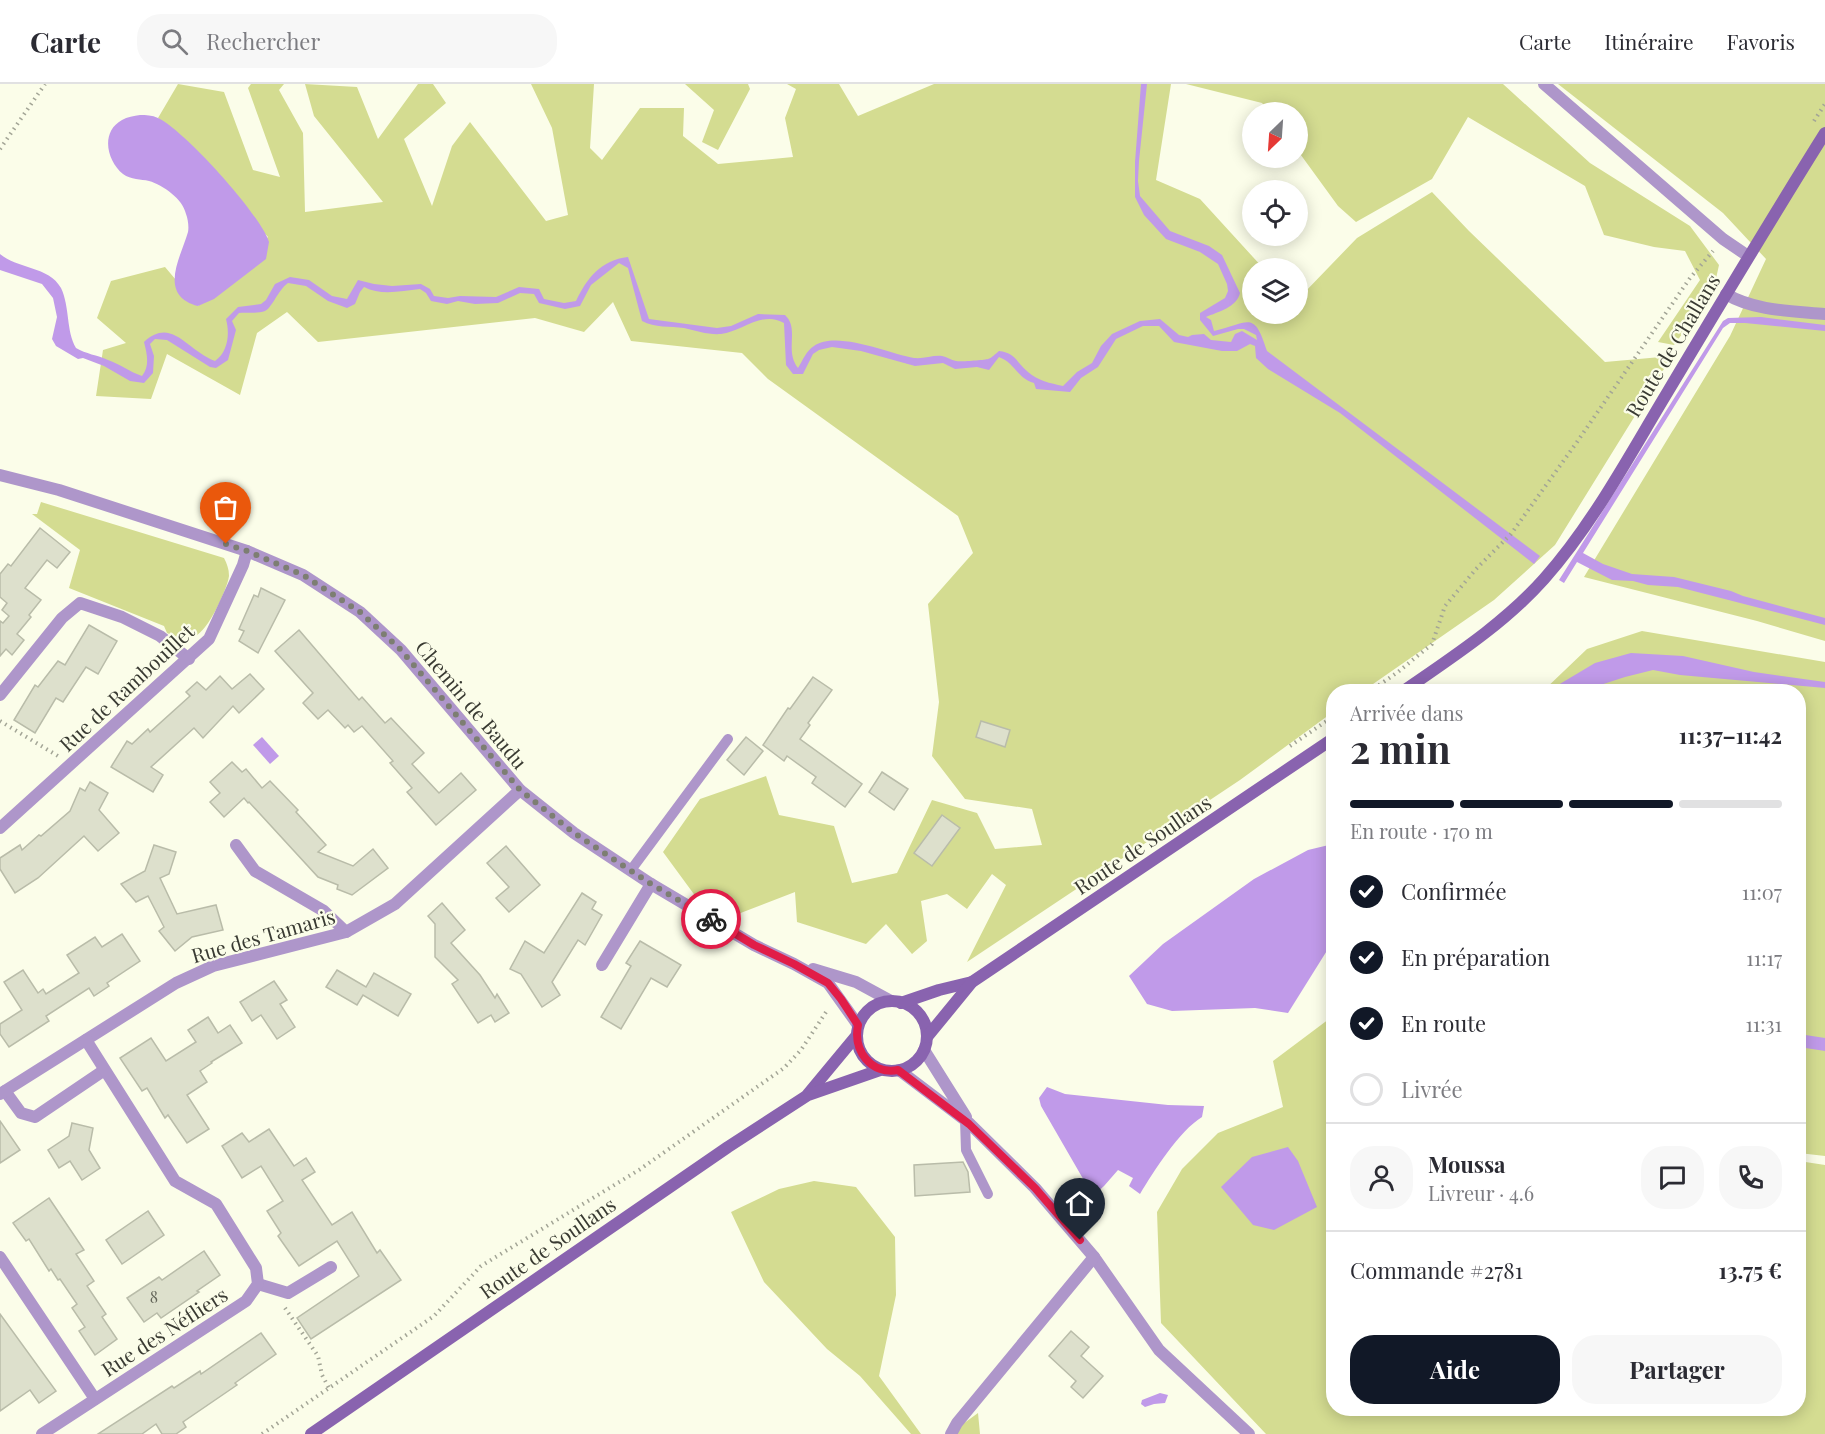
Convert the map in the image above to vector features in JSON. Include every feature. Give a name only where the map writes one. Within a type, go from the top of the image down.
[{"type":"main road","name":"Route de Challans","points":[[1413,684],[1485,633],[1524,599],[1548,574],[1590,519],[1748,256],[1825,133]]},
{"type":"main road","name":"Route de Soullans","points":[[927,1037],[972,982],[1326,743]]},
{"type":"main road","name":"Route de Soullans","points":[[896,1002],[972,982]]},
{"type":"main road","points":[[896,1002],[911,1007],[920,1015],[927,1037],[924,1050],[913,1064],[891,1072],[880,1070],[862,1055],[857,1030],[863,1016],[870,1009],[880,1004],[896,1002]]},
{"type":"main road","name":"Route de Soullans","points":[[808,1095],[857,1030]]},
{"type":"main road","name":"Route de Soullans","points":[[311,1434],[728,1147],[808,1095],[880,1070]]},
{"type":"street","points":[[1544,84],[1723,239],[1748,256]]},
{"type":"street","points":[[1726,294],[1735,299],[1756,304],[1825,314]]},
{"type":"street","name":"Chemin de Baudu","points":[[0,475],[59,490],[247,551],[303,575],[360,612],[401,650],[520,790],[574,833],[651,884],[754,945],[828,983],[841,999],[857,1030]]},
{"type":"street","name":"Rue de Rambouillet","points":[[0,828],[209,639],[243,565],[247,551]]},
{"type":"street","points":[[0,695],[62,618],[80,603],[122,617],[160,636],[189,658]]},
{"type":"street","name":"Rue des Tamaris","points":[[2,1092],[176,983],[213,966],[346,932],[395,904],[520,790]]},
{"type":"street","points":[[236,845],[255,871],[324,911],[346,932]]},
{"type":"street","points":[[602,965],[651,884]]},
{"type":"street","name":"Chemin de Baudu","points":[[794,964],[856,982],[896,1002]]},
{"type":"street","points":[[86,1040],[175,1181],[216,1204],[256,1268],[258,1284],[288,1293],[331,1267]]},
{"type":"street","points":[[924,1050],[967,1122]]},
{"type":"street","points":[[898,1070],[967,1122],[1035,1188],[1094,1257],[1160,1350],[1249,1434]]},
{"type":"street","points":[[2,1092],[21,1113],[35,1118],[104,1071]]},
{"type":"street","points":[[0,1257],[95,1399]]},
{"type":"street","points":[[951,1434],[957,1423],[1094,1257]]},
{"type":"street","name":"Rue des Néfliers","points":[[42,1434],[246,1301],[258,1284]]},
{"type":"lane","points":[[631,870],[728,739]]},
{"type":"lane","points":[[967,1122],[966,1150],[988,1194]]},
{"type":"path","points":[[0,149],[45,84]]},
{"type":"path","points":[[1381,684],[1432,644],[1445,606],[1476,569],[1511,534],[1690,278],[1723,239]]},
{"type":"path","points":[[0,721],[72,764]]},
{"type":"path","points":[[1287,748],[1326,721]]},
{"type":"path","points":[[262,1434],[434,1316],[481,1266],[639,1170],[783,1068],[801,1050],[826,1012],[841,999]]},
{"type":"path","points":[[279,1303],[286,1309],[318,1356],[322,1376],[329,1388]]},
{"type":"green space","points":[[178,84],[224,92],[253,170],[280,177],[248,88],[251,84],[284,84],[279,90],[303,133],[305,212],[383,202],[314,116],[305,84],[357,87],[378,139],[418,84],[433,84],[446,103],[404,139],[432,206],[452,146],[470,122],[546,221],[568,215],[552,128],[531,84],[594,84],[590,148],[602,160],[640,108],[684,108],[683,136],[718,164],[793,157],[785,118],[796,89],[787,84],[839,84],[858,116],[934,84],[1171,84],[1156,180],[1200,199],[1254,258],[1242,258],[1242,324],[1308,324],[1308,289],[1357,238],[1432,192],[1469,231],[1605,362],[1672,356],[1555,545],[1494,600],[1373,684],[1326,684],[1326,717],[1240,780],[967,962],[1006,885],[992,874],[967,909],[947,894],[921,901],[927,941],[912,954],[886,924],[866,944],[797,922],[795,892],[738,914],[696,897],[663,852],[700,799],[766,776],[779,815],[834,826],[852,883],[897,873],[932,800],[977,813],[995,849],[1042,845],[1032,809],[965,799],[932,756],[939,702],[928,604],[973,553],[958,516],[768,379],[742,353],[631,341],[613,302],[584,332],[535,318],[318,342],[287,312],[257,333],[240,395],[167,354],[151,399],[96,396],[103,350],[126,343],[97,318],[111,281],[165,267],[198,306],[268,237],[158,118]]},
{"type":"green space","points":[[685,84],[748,84],[750,89],[718,150],[702,142],[714,110]]},
{"type":"green space","points":[[1186,84],[1503,84],[1590,163],[1690,226],[1719,265],[1713,292],[1674,345],[1658,342],[1700,280],[1685,251],[1654,247],[1604,235],[1585,186],[1468,117],[1432,179],[1356,222],[1338,206],[1308,165],[1308,102],[1258,102]]},
{"type":"green space","points":[[1558,84],[1825,84],[1825,641],[1757,621],[1584,577],[1730,336],[1766,259],[1723,213]]},
{"type":"green space","points":[[41,502],[224,558],[229,576],[221,600],[206,626],[195,636],[177,637],[167,633],[164,626],[69,588],[80,550],[32,514],[37,514]]},
{"type":"green space","points":[[1642,631],[1825,662],[1825,1156],[1806,1154],[1806,684],[1550,684],[1587,649]]},
{"type":"green space","points":[[1326,1021],[1326,1416],[1806,1416],[1806,1162],[1825,1165],[1825,1434],[1266,1434],[1161,1323],[1157,1212],[1182,1169],[1218,1133],[1283,1107],[1273,1061]]},
{"type":"green space","points":[[814,1181],[856,1187],[895,1237],[896,1295],[879,1376],[921,1434],[911,1434],[860,1376],[827,1349],[764,1282],[731,1212],[779,1189]]},
{"type":"green space","points":[[978,1413],[980,1434],[949,1434]]},
{"type":"shaded area","points":[[1141,84],[1147,84],[1139,161],[1140,196],[1170,231],[1209,246],[1222,255],[1240,293],[1231,305],[1206,317],[1211,320],[1214,331],[1242,323],[1254,324],[1267,351],[1540,556],[1534,564],[1340,413],[1268,369],[1256,358],[1255,346],[1250,344],[1237,351],[1222,351],[1174,342],[1159,326],[1143,326],[1116,339],[1098,367],[1081,378],[1070,392],[1036,389],[1034,383],[1028,381],[999,357],[989,370],[977,367],[955,369],[943,363],[915,366],[861,351],[832,347],[813,354],[803,374],[793,374],[786,365],[784,323],[768,319],[760,320],[729,332],[716,334],[647,323],[642,321],[628,268],[619,263],[591,285],[580,306],[565,309],[539,303],[534,294],[520,293],[498,303],[475,304],[458,301],[447,304],[431,301],[420,289],[384,292],[364,287],[355,304],[347,308],[328,301],[306,286],[288,283],[265,311],[239,313],[232,321],[236,330],[228,360],[216,368],[210,367],[167,340],[155,339],[150,344],[154,356],[153,373],[144,383],[130,381],[104,366],[83,358],[78,359],[56,346],[52,339],[57,317],[53,298],[42,284],[0,270],[0,254],[56,281],[64,295],[76,348],[142,376],[147,364],[144,342],[154,335],[163,333],[180,338],[215,361],[223,353],[227,342],[226,319],[238,307],[261,304],[266,300],[275,284],[290,277],[309,280],[332,296],[347,299],[358,280],[392,286],[421,284],[430,289],[434,296],[448,298],[496,297],[519,287],[539,289],[544,299],[564,303],[576,301],[590,278],[603,266],[628,257],[649,319],[717,328],[731,326],[758,314],[785,315],[791,327],[792,354],[798,368],[811,348],[824,342],[863,344],[903,356],[921,358],[942,356],[954,361],[988,359],[999,351],[1012,356],[1036,378],[1063,386],[1077,372],[1092,363],[1101,346],[1112,334],[1140,321],[1160,319],[1179,335],[1188,337],[1204,334],[1211,340],[1231,342],[1235,334],[1242,331],[1257,340],[1256,335],[1244,329],[1213,336],[1200,320],[1200,313],[1225,298],[1228,291],[1227,284],[1218,264],[1200,252],[1166,239],[1144,215],[1135,197],[1135,162]]},
{"type":"shaded area","points":[[140,115],[156,117],[170,126],[202,155],[252,213],[269,242],[266,259],[214,299],[198,306],[186,301],[178,293],[175,284],[177,264],[188,230],[184,208],[172,193],[160,186],[123,174],[113,162],[110,154],[108,139],[115,125],[126,118]]},
{"type":"shaded area","points":[[1761,317],[1825,325],[1825,331],[1745,323],[1730,323],[1723,328],[1583,553],[1603,564],[1632,574],[1674,577],[1825,618],[1825,625],[1678,587],[1612,580],[1577,562],[1564,583],[1559,580],[1723,321],[1728,318]]},
{"type":"shaded area","points":[[1631,653],[1683,656],[1754,672],[1825,682],[1825,688],[1806,686],[1806,684],[1780,684],[1680,675],[1653,670],[1604,684],[1560,684],[1595,663]]},
{"type":"shaded area","points":[[262,737],[279,756],[270,764],[253,745]]},
{"type":"shaded area","points":[[1326,846],[1326,952],[1288,1013],[1255,1008],[1172,1011],[1147,1004],[1129,976],[1163,944],[1254,879],[1308,850]]},
{"type":"shaded area","points":[[1806,1035],[1825,1038],[1825,1051],[1806,1048]]},
{"type":"shaded area","points":[[1047,1087],[1065,1094],[1168,1105],[1204,1106],[1202,1117],[1176,1141],[1140,1194],[1129,1186],[1133,1178],[1118,1170],[1093,1196],[1041,1106],[1039,1098]]},
{"type":"shaded area","points":[[1288,1147],[1298,1161],[1317,1207],[1274,1230],[1253,1225],[1221,1187],[1252,1157]]},
{"type":"shaded area","points":[[1160,1393],[1168,1395],[1165,1403],[1145,1407],[1141,1404],[1142,1400]]},
{"type":"building","points":[[40,528],[70,552],[57,568],[47,560],[25,588],[41,600],[17,634],[24,640],[12,655],[6,649],[0,656],[0,621],[3,623],[9,616],[2,610],[7,603],[0,597],[0,574],[8,564],[11,566]]},
{"type":"building","points":[[261,588],[285,600],[258,653],[239,641],[244,631],[239,629],[254,595],[258,597]]},
{"type":"building","points":[[89,625],[117,641],[98,674],[86,667],[63,702],[56,698],[35,733],[14,720],[35,685],[38,687],[58,661],[65,665]]},
{"type":"building","points":[[299,630],[359,700],[362,697],[385,723],[391,718],[424,753],[412,764],[439,793],[461,773],[476,790],[436,825],[407,792],[412,788],[390,763],[393,761],[362,726],[354,732],[348,725],[345,728],[328,710],[318,719],[303,703],[313,693],[275,651]]},
{"type":"building","points":[[250,674],[264,689],[239,713],[233,706],[203,738],[194,728],[151,767],[163,775],[153,792],[111,767],[127,741],[132,744],[148,729],[150,732],[190,696],[186,692],[197,682],[206,690],[220,676],[232,689]]},
{"type":"building","points":[[813,677],[832,690],[808,723],[810,725],[800,739],[862,784],[845,807],[812,783],[816,777],[787,756],[784,761],[763,745]]},
{"type":"building","points":[[981,721],[1010,730],[1005,747],[976,737]]},
{"type":"building","points":[[746,737],[763,751],[744,775],[727,760]]},
{"type":"building","points":[[232,762],[242,772],[246,769],[262,788],[270,781],[298,810],[296,812],[326,845],[318,852],[353,866],[373,849],[388,868],[352,895],[337,889],[338,885],[318,877],[244,798],[224,817],[210,802],[220,793],[210,782]]},
{"type":"building","points":[[882,772],[908,789],[894,810],[869,792]]},
{"type":"building","points":[[90,782],[108,793],[99,810],[119,833],[98,851],[84,836],[38,878],[15,893],[0,869],[0,858],[20,845],[22,850],[39,835],[41,836],[70,811],[80,788],[85,791]]},
{"type":"building","points":[[942,815],[960,828],[932,866],[914,853]]},
{"type":"building","points":[[154,845],[176,852],[169,874],[160,878],[177,914],[216,905],[223,930],[192,937],[175,951],[159,931],[164,927],[148,896],[136,902],[121,884],[145,871]]},
{"type":"building","points":[[506,846],[540,885],[509,912],[496,898],[509,887],[487,863]]},
{"type":"building","points":[[582,893],[596,902],[592,909],[602,915],[585,945],[578,940],[552,982],[560,995],[542,1007],[521,974],[510,969],[525,941],[544,953]]},
{"type":"building","points":[[442,903],[465,930],[451,943],[480,975],[495,998],[497,994],[509,1013],[495,1022],[491,1015],[478,1023],[452,984],[458,980],[435,957],[435,924],[428,916]]},
{"type":"building","points":[[122,934],[140,961],[107,983],[109,986],[94,996],[89,988],[46,1016],[49,1021],[9,1047],[0,1034],[0,1024],[22,1010],[4,982],[23,970],[38,993],[43,989],[46,994],[79,973],[67,955],[95,937],[102,947]]},
{"type":"building","points":[[640,941],[681,965],[667,987],[651,978],[621,1029],[601,1017],[631,966],[626,963]]},
{"type":"building","points":[[337,970],[366,987],[374,973],[411,994],[398,1016],[363,995],[357,1005],[326,987]]},
{"type":"building","points":[[274,981],[287,1000],[280,1004],[295,1027],[277,1039],[261,1015],[252,1021],[240,1002]]},
{"type":"building","points":[[208,1017],[218,1033],[230,1025],[242,1043],[200,1071],[207,1082],[187,1095],[209,1129],[187,1143],[168,1115],[165,1118],[147,1088],[142,1091],[120,1058],[151,1038],[166,1061],[196,1042],[188,1030]]},
{"type":"building","points":[[0,1121],[20,1150],[0,1163]]},
{"type":"building","points":[[72,1123],[93,1128],[89,1150],[100,1168],[82,1180],[70,1161],[59,1168],[48,1150],[69,1136]]},
{"type":"building","points":[[269,1129],[294,1166],[306,1158],[315,1172],[302,1180],[332,1225],[352,1212],[377,1253],[380,1250],[401,1280],[311,1339],[297,1318],[359,1276],[337,1241],[299,1266],[278,1236],[281,1233],[267,1211],[283,1201],[261,1166],[242,1178],[222,1146],[242,1133],[249,1142]]},
{"type":"building","points":[[963,1162],[968,1172],[970,1192],[915,1196],[914,1165]]},
{"type":"building","points":[[49,1198],[84,1250],[76,1254],[94,1281],[87,1286],[106,1314],[102,1317],[117,1339],[95,1355],[79,1331],[85,1327],[72,1308],[77,1304],[60,1279],[58,1280],[51,1269],[49,1271],[29,1239],[26,1241],[13,1223]]},
{"type":"building","points":[[148,1211],[164,1235],[122,1264],[106,1240]]},
{"type":"building","points":[[204,1251],[220,1275],[161,1318],[157,1313],[144,1322],[127,1298],[159,1277],[162,1280]]},
{"type":"building","points":[[0,1314],[56,1391],[39,1403],[30,1390],[0,1411]]},
{"type":"building","points":[[1071,1331],[1089,1347],[1081,1356],[1103,1376],[1083,1398],[1071,1387],[1076,1381],[1049,1356]]},
{"type":"building","points":[[261,1333],[276,1354],[235,1383],[237,1385],[183,1422],[186,1427],[176,1434],[162,1434],[156,1424],[142,1434],[98,1434],[172,1386],[174,1388],[200,1371],[201,1374]]},
{"type":"way so far","points":[[226,544],[303,575],[360,612],[401,650],[520,790],[574,833],[651,884],[711,919]]},
{"type":"route","points":[[711,919],[754,945],[828,983],[858,1025],[856,1035],[858,1046],[870,1064],[880,1070],[891,1072],[898,1070],[969,1124],[1035,1188],[1080,1240]]}]
